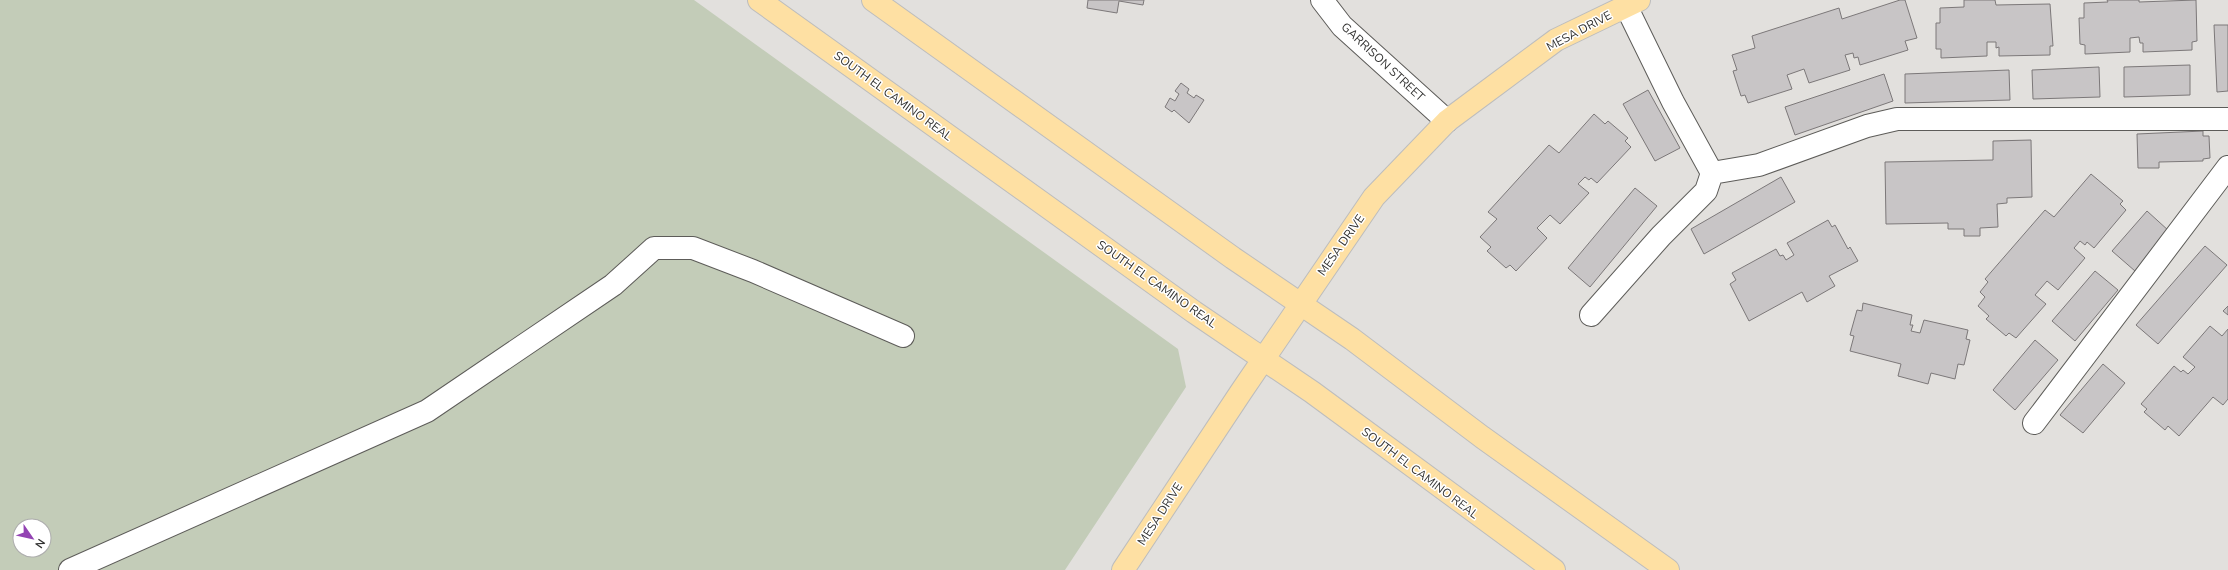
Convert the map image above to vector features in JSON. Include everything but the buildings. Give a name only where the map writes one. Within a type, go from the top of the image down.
[{"type":"main road","name":"SOUTH EL CAMINO REAL","points":[[759,0],[1194,312],[1264,358],[1554,570]]},
{"type":"main road","points":[[873,0],[1233,258],[1352,339],[1482,436],[1668,570]]},
{"type":"main road","name":"MESA DRIVE","points":[[1123,570],[1300,304],[1374,197],[1447,121],[1556,40],[1633,3]]},
{"type":"street","name":"GARRISON STREET","points":[[1322,0],[1342,26],[1447,121]]},
{"type":"street","points":[[1591,315],[1661,236],[1706,191],[1712,173],[1673,102],[1633,3]]},
{"type":"street","points":[[1712,173],[1759,165],[1868,126],[1896,119],[2228,119]]},
{"type":"street","points":[[2034,424],[2228,167]]},
{"type":"street","points":[[70,570],[427,411],[613,285],[654,248],[693,248],[753,271],[903,336]]},
{"type":"green space","points":[[0,0],[694,0],[1178,349],[1186,387],[1065,570],[0,570]]}]
